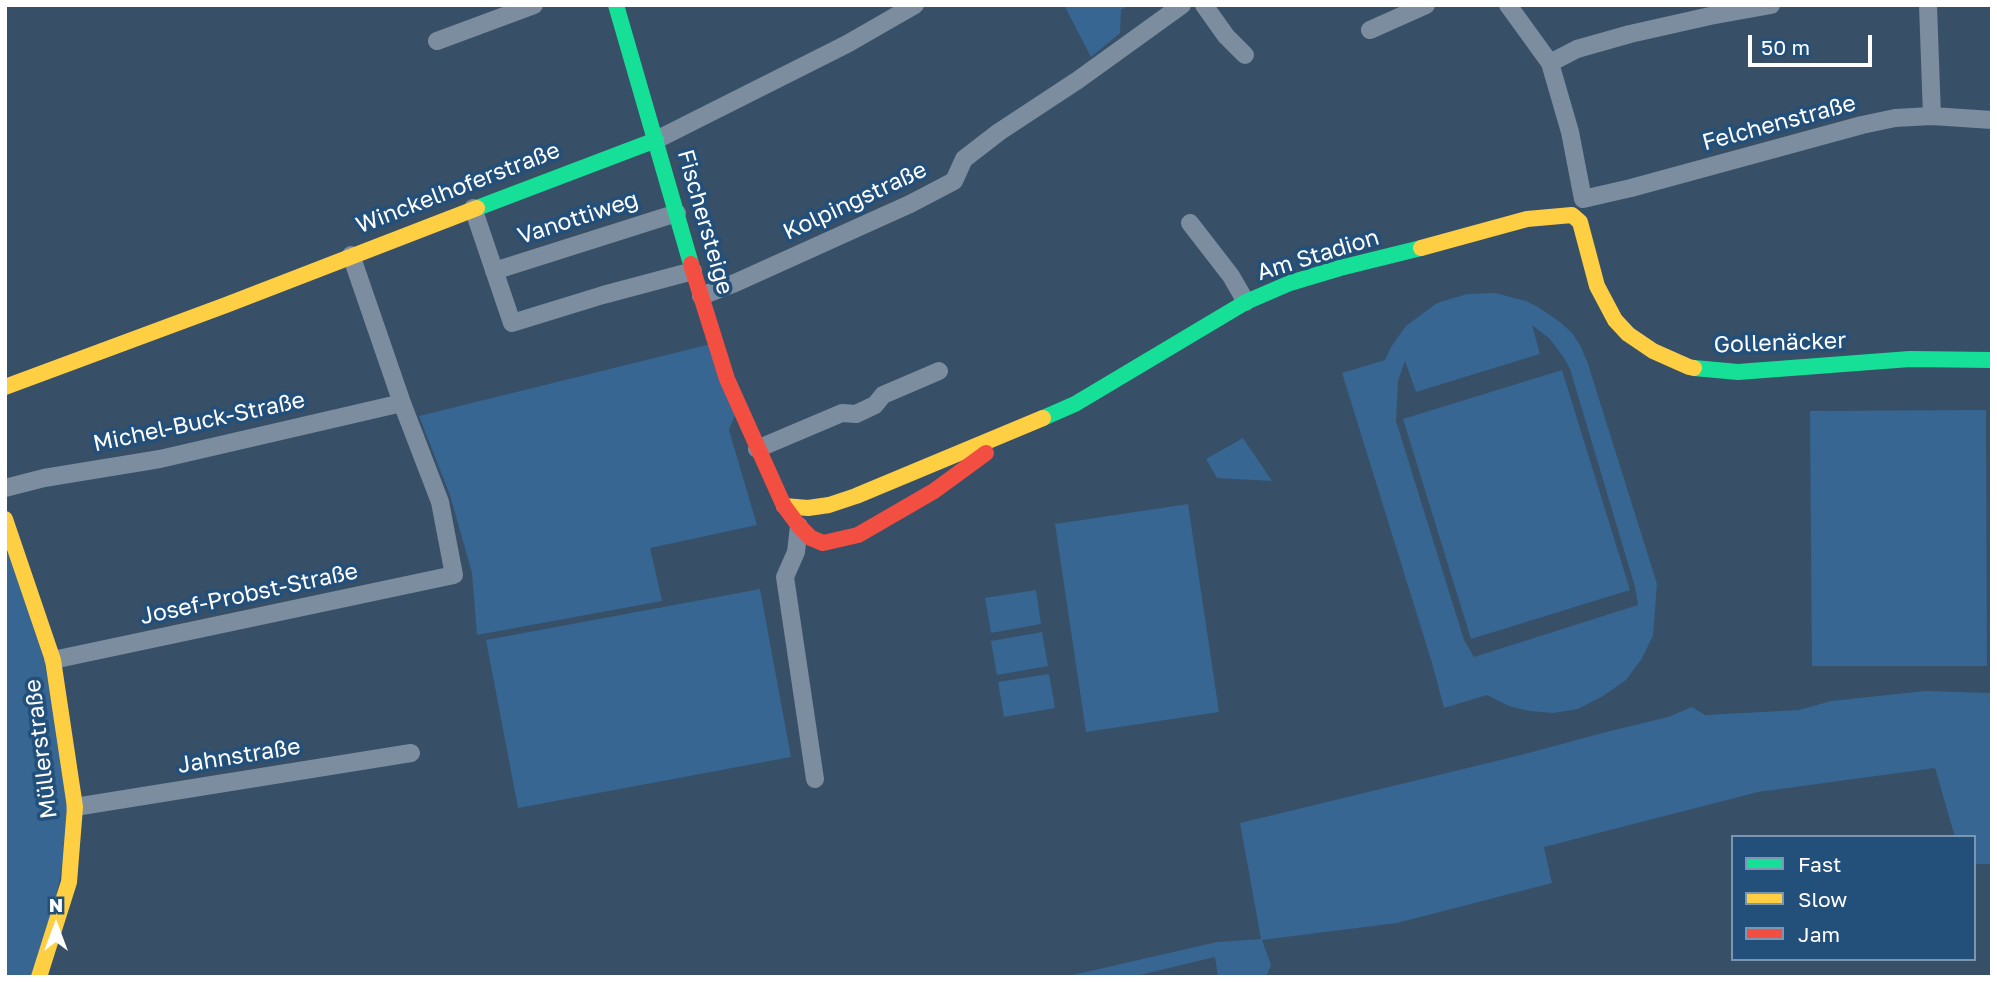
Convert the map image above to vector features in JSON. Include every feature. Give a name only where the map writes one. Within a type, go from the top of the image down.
[{"type":"street","points":[[437,41],[534,5]]},
{"type":"street","name":"Fischersteige","points":[[616,5],[727,379],[784,506],[799,526]]},
{"type":"street","name":"Winckelhoferstraße","points":[[5,387],[226,306],[351,255],[656,140],[846,44],[915,5]]},
{"type":"street","name":"Kolpingstraße","points":[[702,296],[910,204],[954,181],[964,159],[1182,5]]},
{"type":"street","points":[[1204,5],[1226,36],[1245,55]]},
{"type":"street","points":[[1370,30],[1426,5]]},
{"type":"street","points":[[1508,5],[1550,64],[1570,132],[1583,200],[1572,215]]},
{"type":"street","points":[[1550,64],[1577,49],[1622,36],[1771,5]]},
{"type":"street","points":[[1928,5],[1932,116]]},
{"type":"street","name":"Felchenstraße","points":[[1583,200],[1895,118],[1932,116],[1992,120]]},
{"type":"street","points":[[473,208],[512,323],[693,271]]},
{"type":"street","name":"Vanottiweg","points":[[494,271],[677,213]]},
{"type":"street","name":"Am Stadion","points":[[784,506],[808,508],[829,505],[876,488],[1075,404],[1246,302],[1290,283],[1527,219],[1572,215]]},
{"type":"street","name":"Gollenäcker","points":[[1572,215],[1583,229],[1597,286],[1615,320],[1628,334],[1653,351],[1689,367],[1738,372],[1910,359],[1992,360]]},
{"type":"street","points":[[1190,223],[1231,276],[1246,302]]},
{"type":"street","points":[[351,255],[402,403]]},
{"type":"street","points":[[757,449],[842,413],[856,414],[875,405],[883,395],[939,371]]},
{"type":"street","name":"Michel-Buck-Straße","points":[[5,488],[75,472],[160,459],[402,403]]},
{"type":"street","name":"Josef-Probst-Straße","points":[[54,660],[454,575],[440,502],[402,403]]},
{"type":"street","name":"Am Stadion","points":[[799,526],[811,538],[823,542],[858,535],[934,491],[1021,427]]},
{"type":"street","name":"Müllerstraße","points":[[5,519],[54,660],[75,807],[69,882],[39,977]]},
{"type":"street","points":[[799,526],[796,552],[785,577],[814,779]]},
{"type":"street","name":"Jahnstraße","points":[[75,807],[411,753]]},
{"type":"shaded area","points":[[1064,5],[1129,5],[1121,10],[1120,33],[1091,57]]},
{"type":"shaded area","points":[[1495,293],[1526,301],[1560,322],[1573,334],[1588,364],[1657,584],[1653,636],[1641,660],[1626,680],[1578,709],[1553,713],[1529,711],[1509,706],[1487,695],[1444,708],[1342,373],[1385,360],[1406,326],[1437,303],[1467,294]],"holes":[[[1532,325],[1550,339],[1570,369],[1635,587],[1638,605],[1474,657],[1464,640],[1396,421],[1398,381],[1405,361],[1416,392],[1540,354]]]},
{"type":"shaded area","points":[[715,343],[738,408],[729,430],[757,525],[650,548],[662,601],[477,635],[472,573],[450,495],[419,416]]},
{"type":"shaded area","points":[[1562,370],[1630,590],[1471,639],[1403,419]]},
{"type":"shaded area","points":[[1986,410],[1987,666],[1812,666],[1810,411]]},
{"type":"shaded area","points":[[1243,438],[1272,481],[1217,478],[1206,459]]},
{"type":"shaded area","points":[[1188,504],[1219,712],[1086,732],[1055,524]]},
{"type":"shaded area","points":[[5,519],[26,575],[75,807],[39,977],[5,977]]},
{"type":"shaded area","points":[[760,589],[791,757],[518,808],[486,640]]},
{"type":"shaded area","points":[[1036,590],[1041,624],[991,633],[985,598]]},
{"type":"shaded area","points":[[1042,632],[1048,666],[997,675],[991,641]]},
{"type":"shaded area","points":[[1049,674],[1055,708],[1004,717],[998,682]]},
{"type":"shaded area","points":[[1925,691],[1992,693],[1992,864],[1976,864],[1976,835],[1954,835],[1935,768],[1758,792],[1544,847],[1552,883],[1397,923],[1262,940],[1271,965],[1266,977],[1218,977],[1215,957],[1132,977],[1064,977],[1217,942],[1261,939],[1240,823],[1521,755],[1668,717],[1692,707],[1705,715],[1799,710],[1831,701]]},
{"type":"traffic: fast","points":[[616,5],[691,264]]},
{"type":"traffic: fast","points":[[477,208],[656,140]]},
{"type":"traffic: fast","points":[[1043,418],[1075,404],[1246,302],[1290,283],[1421,248]]},
{"type":"traffic: fast","points":[[1694,368],[1738,372],[1910,359],[1992,360]]},
{"type":"traffic: slow","points":[[5,387],[477,208]]},
{"type":"traffic: slow","points":[[1421,248],[1527,219],[1572,215],[1580,222],[1597,286],[1615,320],[1628,334],[1653,351],[1694,368]]},
{"type":"traffic: slow","points":[[784,506],[808,508],[829,505],[856,496],[1043,418]]},
{"type":"traffic: slow","points":[[5,519],[53,660],[75,807],[69,882],[39,977]]},
{"type":"traffic: jam","points":[[691,264],[727,379],[784,506],[811,538],[823,543],[858,535],[934,491],[986,453]]}]
